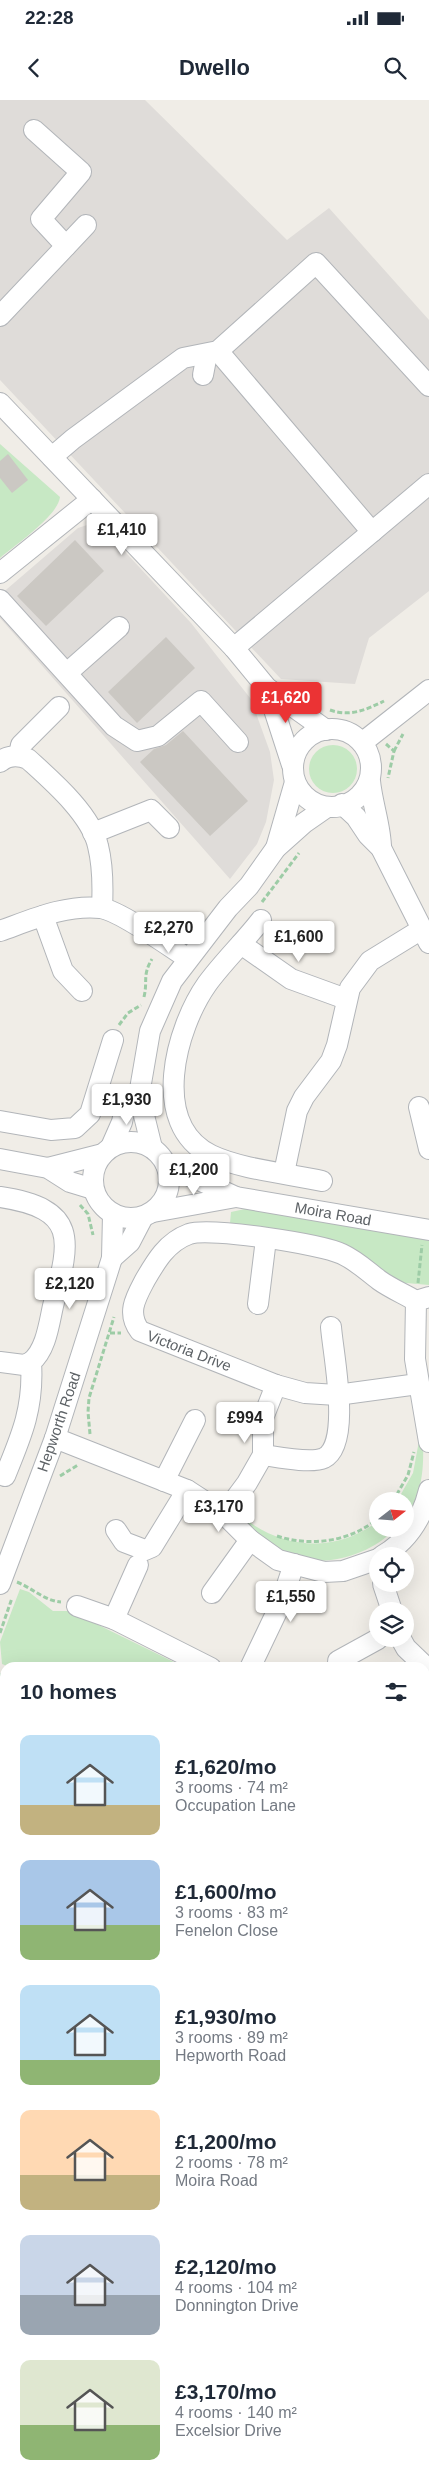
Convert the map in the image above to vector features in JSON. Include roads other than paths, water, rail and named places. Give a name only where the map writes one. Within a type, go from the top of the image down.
[{"type":"street","points":[[34,130],[81,172],[40,219],[66,246]]},
{"type":"street","points":[[0,316],[86,225]]},
{"type":"street","points":[[203,375],[212,352],[316,263],[429,386]]},
{"type":"street","points":[[52,458],[73,439],[183,358],[212,352]]},
{"type":"street","points":[[212,352],[372,532]]},
{"type":"street","points":[[0,403],[234,648],[267,688],[326,730]]},
{"type":"street","points":[[234,648],[429,484]]},
{"type":"street","points":[[0,573],[92,499]]},
{"type":"street","points":[[0,600],[114,726],[137,741],[158,736],[201,701],[238,742]]},
{"type":"street","points":[[67,673],[119,627]]},
{"type":"street","points":[[267,688],[293,774],[305,798],[318,805],[335,806],[356,817],[368,835],[381,848],[425,936],[370,961],[354,982],[346,999],[342,1026],[331,1061],[304,1097],[297,1112],[284,1172]]},
{"type":"street","points":[[363,742],[429,690]]},
{"type":"street","points":[[19,756],[21,744],[59,707]]},
{"type":"street","points":[[276,848],[298,748],[316,732],[338,729],[363,742],[371,762],[378,783],[373,806],[381,838],[381,848]]},
{"type":"street","points":[[0,762],[5,758],[19,756],[28,759],[84,818],[94,834],[98,845],[102,908]]},
{"type":"street","points":[[112,1258],[130,1242],[148,1214],[166,1196],[169,1186],[166,1165],[152,1148],[139,1095],[150,1031],[163,997],[187,958],[249,886],[276,848],[304,823],[378,783]]},
{"type":"street","points":[[94,834],[151,810],[169,828]]},
{"type":"street","points":[[0,932],[43,916],[81,908],[102,908],[159,939],[187,958]]},
{"type":"street","points":[[261,912],[242,944],[207,984],[186,1024],[177,1054],[174,1076],[174,1107],[186,1131],[196,1144],[210,1154],[236,1163],[322,1181]]},
{"type":"street","points":[[43,916],[63,971],[82,991]]},
{"type":"street","points":[[242,944],[291,979],[346,999]]},
{"type":"street","points":[[0,1121],[51,1130],[75,1128],[90,1114],[113,1040]]},
{"type":"street","points":[[139,1095],[125,1108],[122,1122],[107,1150],[95,1164],[92,1176],[93,1189],[97,1199],[112,1215],[133,1219],[148,1214]]},
{"type":"street","points":[[419,1107],[429,1149]]},
{"type":"street","points":[[48,1168],[130,1142],[152,1148]]},
{"type":"street","points":[[0,1160],[48,1168],[70,1182],[93,1189]]},
{"type":"street","name":"Moira Road","points":[[166,1165],[236,1197],[427,1230]]},
{"type":"street","points":[[0,1197],[25,1200],[44,1207],[55,1218],[65,1239],[66,1251],[46,1334],[36,1358],[24,1365],[0,1362]]},
{"type":"street","name":"Moira Road","points":[[148,1214],[236,1197]]},
{"type":"street","name":"Hepworth Road","points":[[1,1581],[55,1438],[112,1258],[112,1215]]},
{"type":"street","name":"Victoria Drive","points":[[418,1384],[337,1395],[306,1393],[276,1384],[140,1332],[132,1316],[133,1303],[156,1260],[168,1247],[190,1234],[214,1233],[325,1248],[343,1254],[363,1266],[380,1280],[422,1299]]},
{"type":"street","points":[[258,1304],[266,1239]]},
{"type":"street","points":[[422,1299],[415,1359],[425,1436]]},
{"type":"street","points":[[262,1455],[312,1460],[324,1458],[331,1452],[339,1435],[331,1327]]},
{"type":"street","points":[[5,1476],[25,1427],[30,1403],[31,1362]]},
{"type":"street","points":[[224,1514],[246,1483],[262,1455],[263,1418],[276,1384]]},
{"type":"street","points":[[164,1481],[195,1420]]},
{"type":"street","points":[[55,1438],[187,1490],[224,1514],[250,1540],[278,1560],[324,1572],[343,1571],[369,1564]]},
{"type":"street","points":[[116,1530],[124,1542],[145,1550],[152,1547],[187,1490]]},
{"type":"street","points":[[394,1547],[412,1532],[427,1504]]},
{"type":"street","points":[[212,1593],[250,1540]]},
{"type":"street","points":[[253,1662],[281,1603],[294,1564]]},
{"type":"street","points":[[114,1619],[138,1565]]},
{"type":"street","points":[[77,1606],[114,1619],[199,1662]]},
{"type":"street","points":[[338,1661],[369,1644]]},
{"type":"street","points":[[405,1647],[421,1662]]}]
